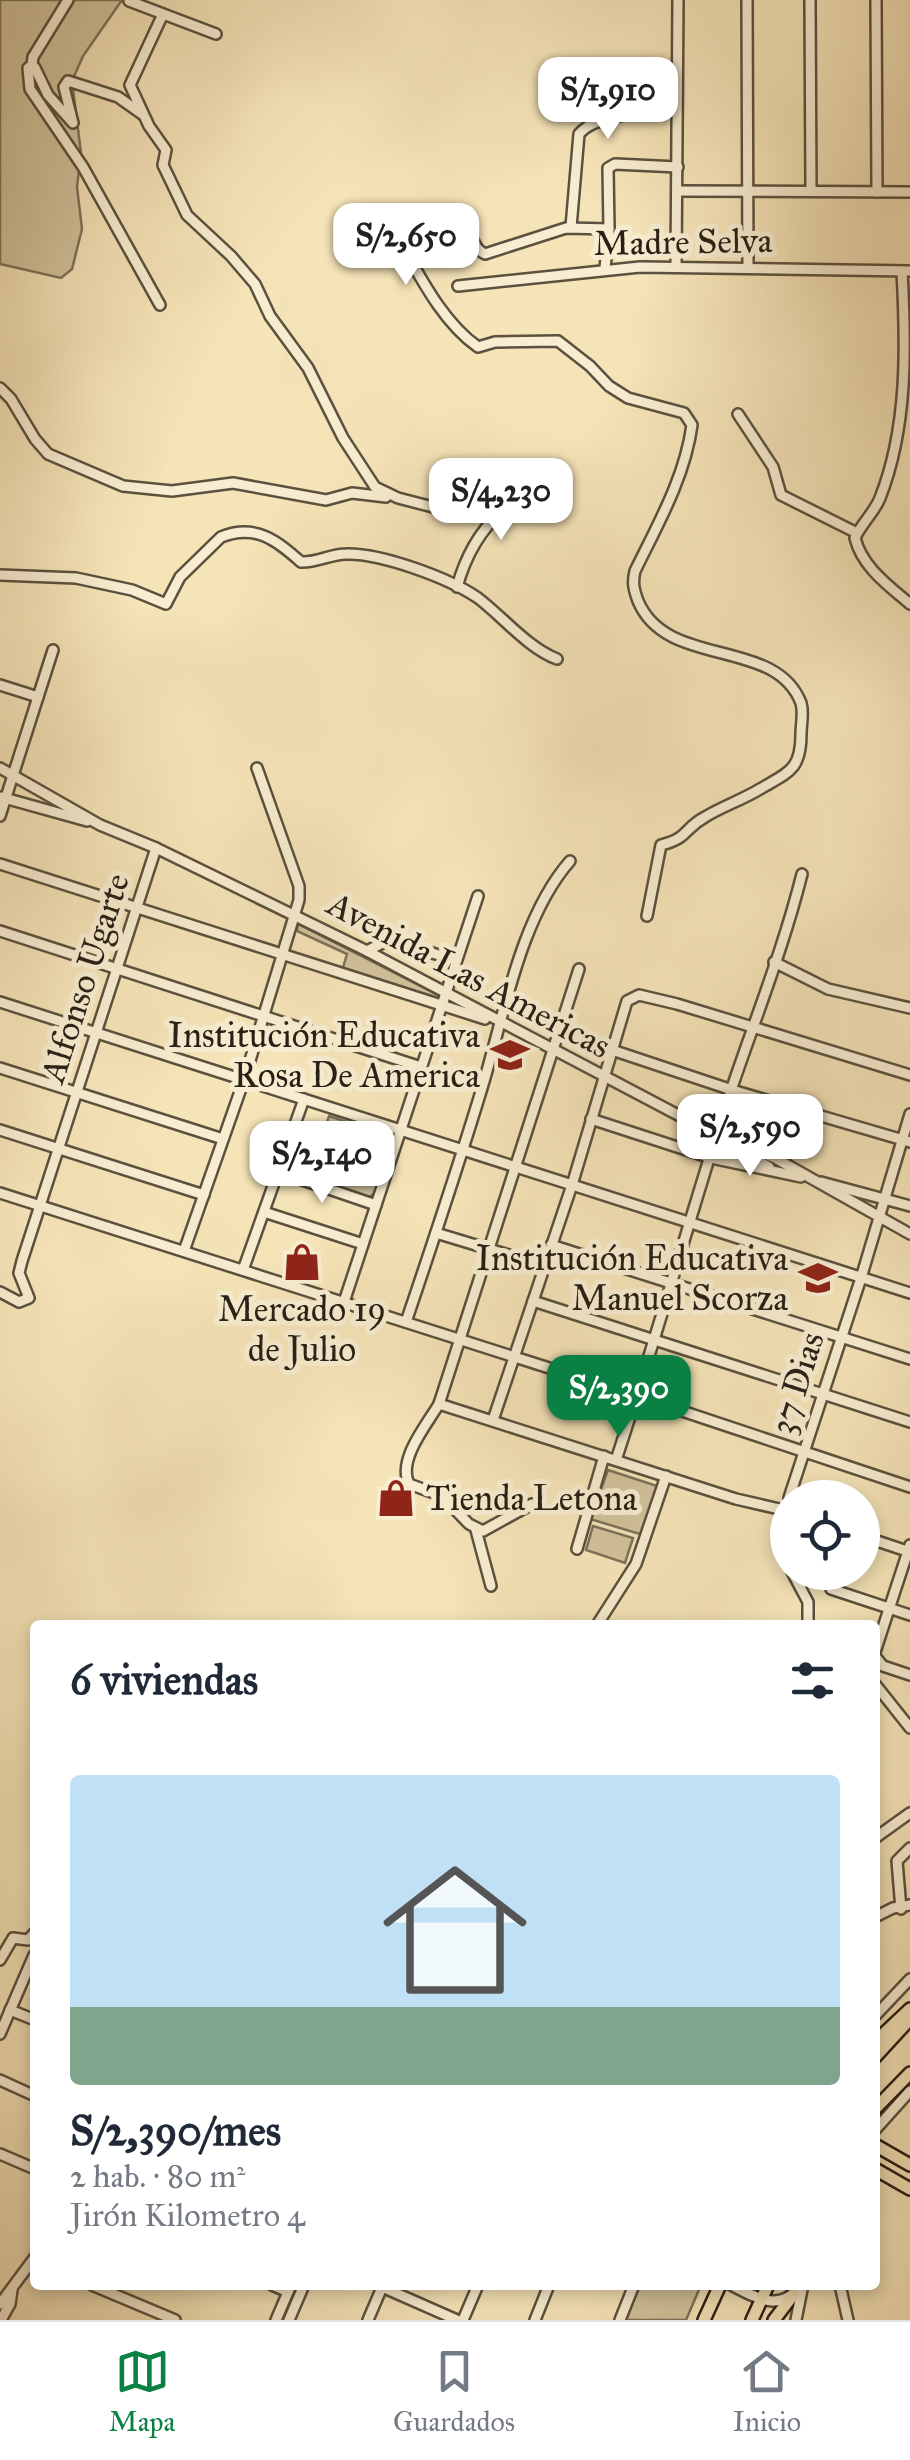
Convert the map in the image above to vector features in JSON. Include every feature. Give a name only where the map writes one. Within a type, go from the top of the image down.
[{"type":"main road","points":[[880,2037],[910,2008]]},
{"type":"main road","points":[[880,2052],[910,2019]]},
{"type":"main road","points":[[880,2104],[910,2073]]},
{"type":"main road","points":[[880,2147],[910,2165]]},
{"type":"main road","points":[[880,2172],[910,2190]]},
{"type":"main road","points":[[704,2320],[718,2290]]},
{"type":"main road","points":[[752,2320],[766,2290]]},
{"type":"main road","points":[[774,2320],[796,2290]]},
{"type":"street","points":[[68,0],[33,57],[27,72],[30,89],[84,167],[160,306]]},
{"type":"street","points":[[676,266],[678,0]]},
{"type":"street","points":[[747,0],[748,267]]},
{"type":"street","points":[[810,0],[812,191]]},
{"type":"street","points":[[876,0],[877,192]]},
{"type":"street","points":[[129,1],[216,34]]},
{"type":"street","points":[[163,14],[130,85],[166,150],[162,165],[187,214],[254,284],[280,334],[308,368],[360,467],[375,486],[413,504]]},
{"type":"street","points":[[32,65],[48,95],[73,123],[64,87],[68,82],[118,97],[144,116]]},
{"type":"street","points":[[570,228],[579,134],[587,126],[606,122],[634,106],[641,93],[643,72]]},
{"type":"street","points":[[605,268],[610,229],[608,168],[616,164],[678,167]]},
{"type":"street","points":[[678,191],[910,192]]},
{"type":"street","points":[[610,229],[570,228],[485,254],[475,247],[466,230],[422,231],[413,220],[396,218],[391,226],[447,316],[478,347],[495,342],[558,341],[628,398],[684,413],[692,425],[688,451],[635,571],[638,599],[648,618],[666,634],[775,671],[800,700],[802,744],[797,765],[773,783],[700,820],[679,841],[661,845],[647,916]]},
{"type":"street","name":"Madre Selva","points":[[458,286],[605,268],[906,271]]},
{"type":"street","points":[[906,271],[906,397],[880,498],[857,534],[858,551],[880,578],[910,604]]},
{"type":"street","points":[[0,388],[11,398],[34,439],[48,454],[124,486],[172,491],[250,484],[326,500],[352,492],[370,493],[433,507],[457,505],[487,493],[504,499],[503,510],[466,557],[457,587]]},
{"type":"street","points":[[738,414],[759,441],[781,495],[857,534]]},
{"type":"street","points":[[0,575],[76,578],[132,590],[166,604],[180,577],[208,548],[229,534],[266,536],[282,543],[301,562],[348,554],[377,558],[457,587],[558,659]]},
{"type":"street","points":[[0,816],[2,798],[52,650]]},
{"type":"street","points":[[0,685],[38,698]]},
{"type":"street","name":"Avenida Las Americas","points":[[0,768],[100,825],[296,915],[716,1135],[775,1158],[910,1234]]},
{"type":"street","points":[[184,1252],[296,915],[299,886],[256,768]]},
{"type":"street","points":[[2,798],[100,825]]},
{"type":"street","name":"Alfonso Ugarte","points":[[0,1292],[20,1302],[28,1300],[19,1273],[38,1205],[156,848]]},
{"type":"street","points":[[406,1322],[464,1150],[532,926],[549,887],[570,860]]},
{"type":"street","points":[[0,864],[502,1024]]},
{"type":"street","points":[[616,1460],[716,1135],[802,874]]},
{"type":"street","points":[[344,1302],[478,896]]},
{"type":"street","points":[[0,931],[421,1067]]},
{"type":"street","points":[[366,951],[380,941],[392,940],[456,960]]},
{"type":"street","points":[[774,962],[828,989],[910,1008]]},
{"type":"street","points":[[491,1586],[476,1530],[442,1496],[408,1484],[406,1467],[439,1404],[579,969]]},
{"type":"street","points":[[493,1420],[572,1185],[627,1001],[639,995],[910,1076]]},
{"type":"street","points":[[0,1002],[910,1293]]},
{"type":"street","points":[[612,1050],[906,1141]]},
{"type":"street","points":[[0,1068],[223,1139]]},
{"type":"street","points":[[244,1270],[304,1099]]},
{"type":"street","name":"37 Dias","points":[[795,1480],[906,1141],[910,1114]]},
{"type":"street","points":[[591,1119],[710,1158],[807,1178],[910,1206]]},
{"type":"street","points":[[0,1130],[204,1195]]},
{"type":"street","points":[[279,1172],[376,1205]]},
{"type":"street","points":[[0,1193],[910,1487]]},
{"type":"street","points":[[264,1212],[364,1244]]},
{"type":"street","points":[[436,1233],[545,1266]]},
{"type":"street","points":[[552,1245],[910,1359]]},
{"type":"street","points":[[534,1300],[910,1422]]},
{"type":"street","points":[[439,1404],[736,1499],[770,1504]]},
{"type":"street","points":[[578,1549],[604,1456]]},
{"type":"street","points":[[600,1620],[636,1564],[666,1476]]},
{"type":"street","points":[[476,1530],[490,1529],[532,1504]]},
{"type":"street","points":[[880,1541],[909,1549],[880,1636]]},
{"type":"street","points":[[802,1590],[808,1602],[808,1620]]},
{"type":"street","points":[[834,1590],[910,1615]]},
{"type":"street","points":[[880,1662],[910,1675]]},
{"type":"street","points":[[880,1690],[910,1728]]},
{"type":"street","points":[[880,1834],[910,1813]]},
{"type":"street","points":[[880,1915],[905,1907],[897,1861],[910,1848]]},
{"type":"street","points":[[0,1960],[14,1938],[30,1938]]},
{"type":"street","points":[[0,2034],[30,1964]]},
{"type":"street","points":[[880,2011],[910,1979]]},
{"type":"street","points":[[10,2010],[30,2018]]},
{"type":"street","points":[[0,2080],[30,2094]]},
{"type":"street","points":[[880,2124],[910,2091]]},
{"type":"street","points":[[0,2154],[30,2167]]},
{"type":"street","points":[[0,2304],[30,2264]]},
{"type":"street","points":[[2,2320],[12,2288]]},
{"type":"street","points":[[104,2290],[176,2320]]},
{"type":"street","points":[[276,2320],[288,2290]]},
{"type":"street","points":[[289,2320],[302,2290]]},
{"type":"street","points":[[368,2320],[380,2290]]},
{"type":"street","points":[[391,2290],[460,2320],[475,2290]]},
{"type":"street","points":[[535,2320],[547,2290]]},
{"type":"street","points":[[620,2320],[632,2290]]},
{"type":"street","points":[[741,2290],[777,2302],[795,2290]]},
{"type":"street","points":[[796,2320],[798,2290]]},
{"type":"street","points":[[841,2290],[848,2320]]},
{"type":"shaded area","points":[[0,0],[122,0],[83,56],[72,81],[81,153],[77,187],[82,229],[72,269],[61,278],[0,264]]},
{"type":"shaded area","points":[[298,924],[442,997],[440,1003],[342,971],[347,954],[297,931]]},
{"type":"shaded area","points":[[329,1116],[390,1136],[393,1141],[375,1193],[366,1199],[308,1180]]},
{"type":"shaded area","points":[[608,1470],[657,1486],[659,1490],[643,1535],[590,1519]]},
{"type":"shaded area","points":[[593,1526],[633,1538],[625,1563],[586,1550]]},
{"type":"shaded area","points":[[638,2290],[699,2290],[686,2320],[625,2320]]},
{"type":"place","name":"Institución Educativa Rosa De America","points":[[510,1055]]},
{"type":"place","name":"Mercado 19 de Julio","points":[[302,1262]]},
{"type":"place","name":"Institución Educativa Manuel Scorza","points":[[818,1278]]},
{"type":"place","name":"Tienda Letona","points":[[396,1498]]}]
